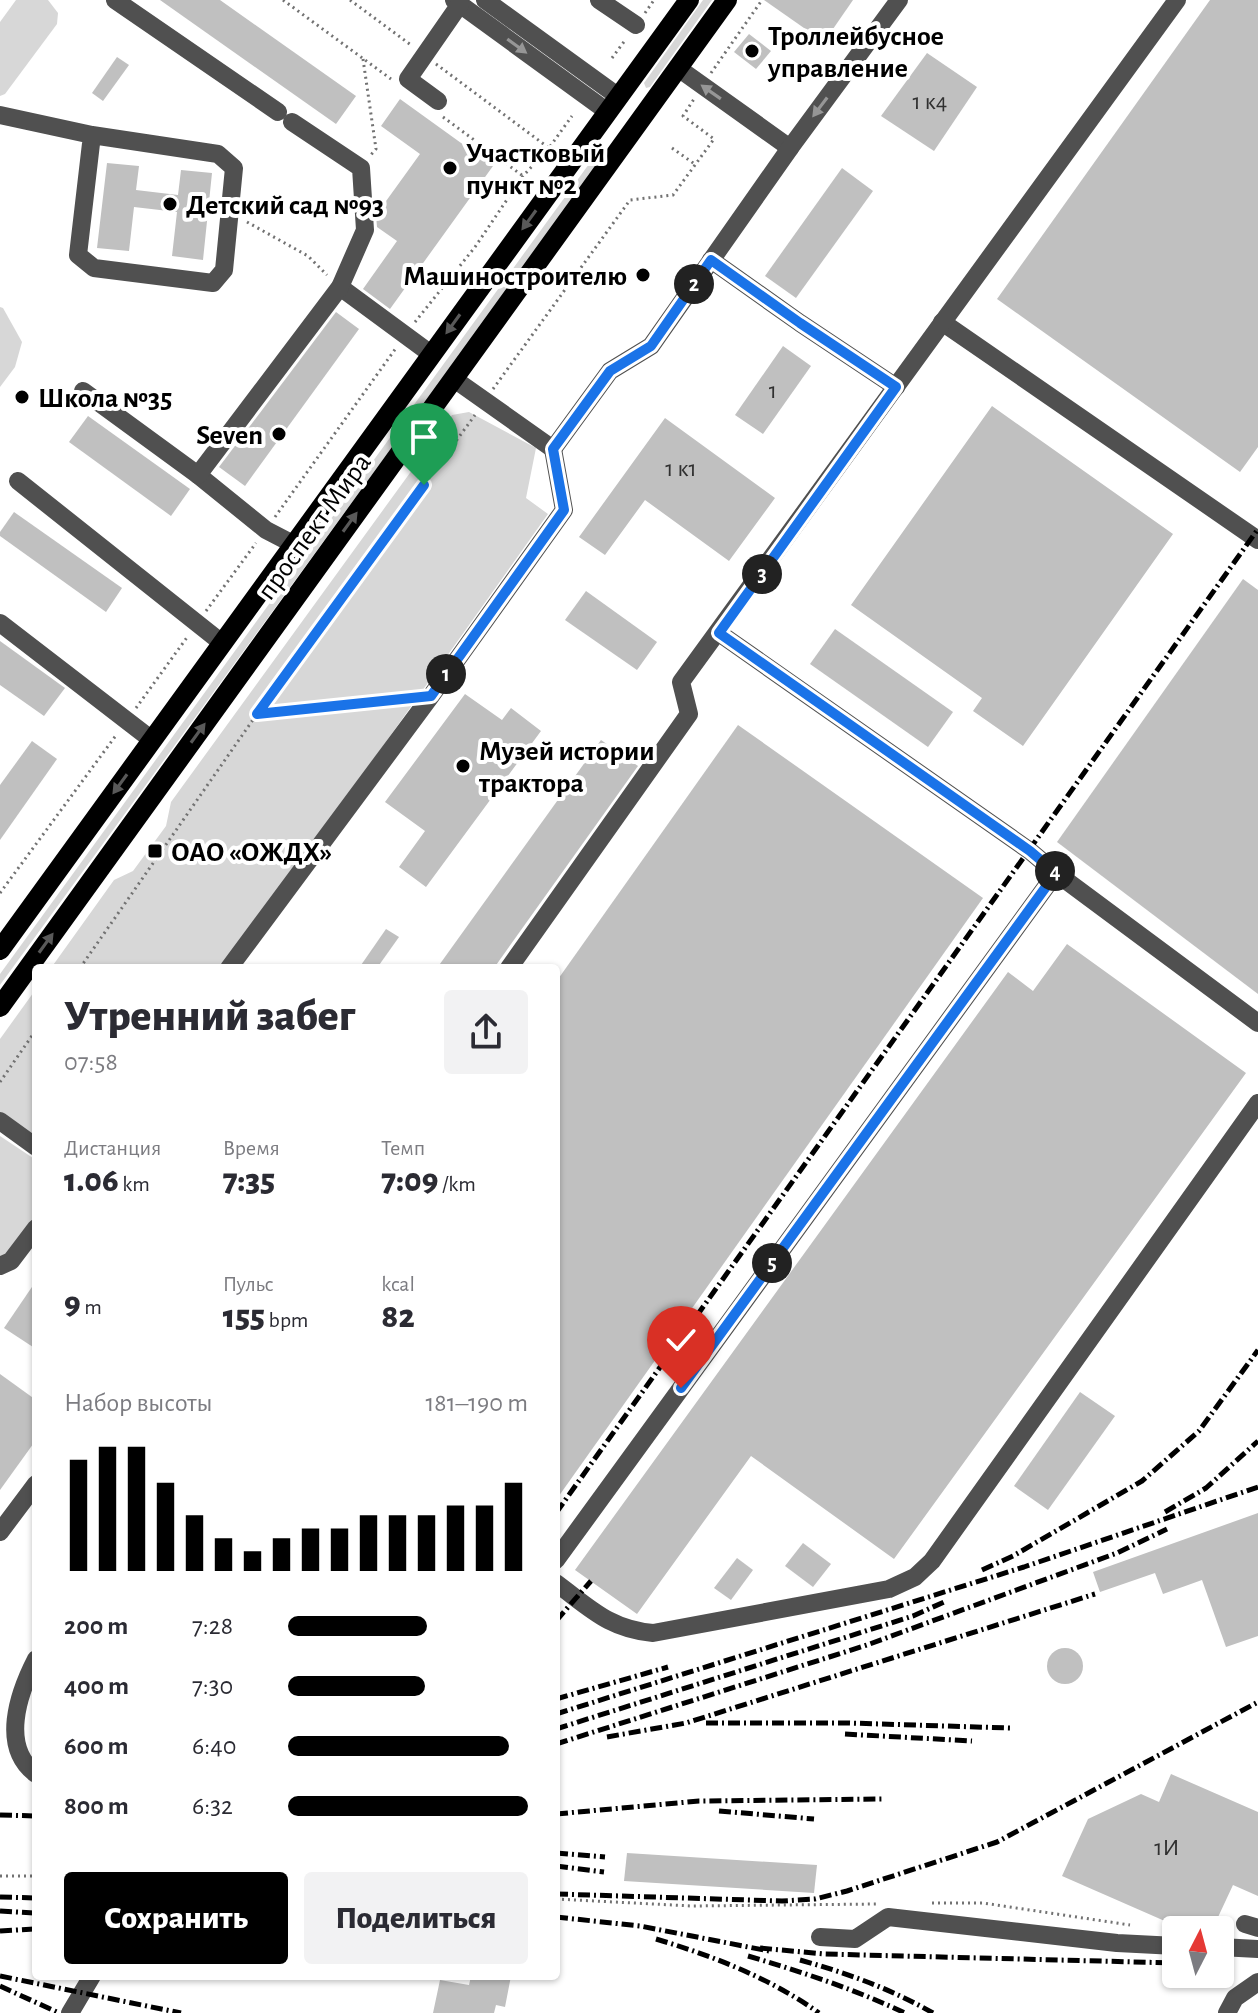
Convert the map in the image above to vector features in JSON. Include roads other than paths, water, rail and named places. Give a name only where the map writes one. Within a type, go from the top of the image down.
[{"type":"main road","name":"проспект Мира","points":[[0,950],[689,0]]},
{"type":"main road","name":"проспект Мира","points":[[0,1007],[727,0]]},
{"type":"main road","points":[[613,105],[639,124]]},
{"type":"street","points":[[115,0],[361,168],[365,230],[340,287],[198,475]]},
{"type":"street","points":[[485,0],[613,105]]},
{"type":"street","points":[[599,0],[636,25]]},
{"type":"street","points":[[553,449],[610,371],[651,346],[790,148],[901,0]]},
{"type":"street","points":[[512,964],[689,714],[681,682],[1177,0]]},
{"type":"street","points":[[438,101],[408,79],[457,2],[613,105]]},
{"type":"street","points":[[678,68],[790,148]]},
{"type":"street","points":[[0,115],[92,135],[218,154],[234,168],[224,270],[213,283],[94,268],[78,255],[92,135]]},
{"type":"street","points":[[711,260],[896,387]]},
{"type":"street","points":[[340,287],[431,354]]},
{"type":"street","points":[[942,322],[1258,540]]},
{"type":"street","points":[[232,964],[431,696],[564,510],[553,449],[454,379]]},
{"type":"street","points":[[83,391],[198,475],[266,530],[293,544]]},
{"type":"street","points":[[18,481],[222,643]]},
{"type":"street","points":[[0,623],[152,740]]},
{"type":"street","points":[[719,633],[1017,842],[1258,1023]]},
{"type":"street","points":[[560,1555],[1056,873]]},
{"type":"street","points":[[560,1586],[612,1624],[631,1631],[653,1633],[889,1589],[915,1577],[942,1548],[1258,1103]]},
{"type":"street","points":[[0,1121],[32,1144]]},
{"type":"street","points":[[0,1266],[11,1261],[32,1233]]},
{"type":"street","points":[[0,1532],[32,1489]]},
{"type":"street","points":[[32,1667],[17,1697],[12,1722],[14,1747],[23,1765],[32,1771]]},
{"type":"street","points":[[820,1937],[855,1939],[888,1917],[1162,1945]]},
{"type":"street","points":[[1234,1948],[1258,1949]]},
{"type":"street","points":[[70,2013],[90,1980]]},
{"type":"street","points":[[1227,2013],[1235,1998],[1258,1982]]},
{"type":"railway","points":[[560,1507],[1258,529]]},
{"type":"railway","points":[[982,1570],[1013,1556],[1142,1481],[1199,1431],[1258,1350]]},
{"type":"railway","points":[[1165,1512],[1206,1488],[1258,1441]]},
{"type":"railway","points":[[560,1713],[1024,1567],[1258,1487]]},
{"type":"railway","points":[[560,1743],[867,1645],[1117,1553],[1167,1529]]},
{"type":"railway","points":[[560,1616],[591,1581]]},
{"type":"railway","points":[[607,1737],[686,1723],[1095,1594]]},
{"type":"railway","points":[[560,1728],[913,1616],[944,1602]]},
{"type":"railway","points":[[560,1698],[668,1667]]},
{"type":"railway","points":[[560,1894],[782,1901],[815,1899],[847,1891],[997,1842],[1258,1702]]},
{"type":"railway","points":[[706,1723],[1010,1728]]},
{"type":"railway","points":[[845,1734],[972,1741]]},
{"type":"railway","points":[[560,1814],[699,1801],[884,1799]]},
{"type":"railway","points":[[719,1811],[814,1819]]},
{"type":"railway","points":[[0,1815],[32,1816]]},
{"type":"railway","points":[[560,1853],[605,1857]]},
{"type":"railway","points":[[560,1866],[604,1872]]},
{"type":"railway","points":[[0,1897],[32,1898]]},
{"type":"railway","points":[[0,1911],[32,1913]]},
{"type":"railway","points":[[560,1917],[640,1926],[769,1951]]},
{"type":"railway","points":[[0,1931],[32,1929]]},
{"type":"railway","points":[[656,1939],[740,1969],[781,1989],[819,2013]]},
{"type":"railway","points":[[760,1948],[824,1954],[1162,1963]]},
{"type":"railway","points":[[748,1956],[867,1996],[905,2013]]},
{"type":"railway","points":[[800,1960],[868,1982],[933,2013]]},
{"type":"railway","points":[[0,1976],[181,2013]]},
{"type":"railway","points":[[0,1986],[59,2013]]},
{"type":"place","name":"Троллейбусное управление","points":[[752,51]]},
{"type":"place","name":"Участковый пункт №2","points":[[450,168]]},
{"type":"place","name":"Детский сад №93","points":[[170,204]]},
{"type":"place","name":"Машиностроителю","points":[[643,275]]},
{"type":"place","name":"Школа №35","points":[[22,397]]},
{"type":"place","name":"Seven","points":[[279,434]]},
{"type":"place","name":"Музей истории трактора","points":[[463,766]]},
{"type":"place","name":"ОАО «ОЖДХ»","points":[[155,851]]}]
